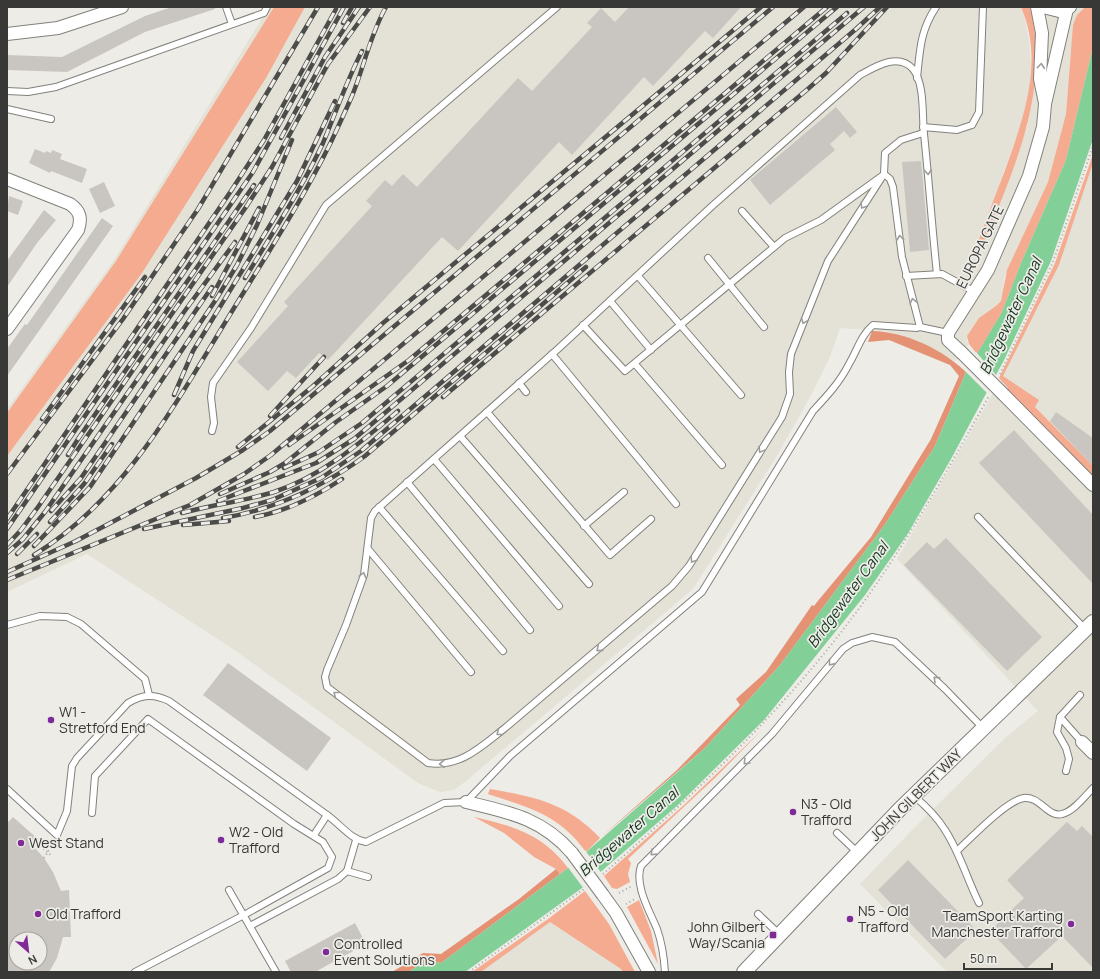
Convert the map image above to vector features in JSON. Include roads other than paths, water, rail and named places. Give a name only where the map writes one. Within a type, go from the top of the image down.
[{"type":"street","points":[[7,34],[58,28],[122,7]]},
{"type":"street","name":"EUROPA GATE","points":[[1037,7],[1042,33],[1040,79],[1046,104]]},
{"type":"street","points":[[1043,7],[1051,10],[1068,8]]},
{"type":"street","name":"EUROPA GATE","points":[[948,333],[988,270],[1029,176],[1043,127],[1046,104],[1068,8]]},
{"type":"street","points":[[7,179],[70,204],[77,208],[80,216],[78,230],[7,329]]},
{"type":"street","points":[[948,333],[948,340],[1093,485]]},
{"type":"street","name":"JOHN GILBERT WAY","points":[[744,972],[779,934],[914,796],[1089,626]]},
{"type":"street","points":[[1082,742],[1093,753]]},
{"type":"street","points":[[466,802],[534,822],[553,833],[572,853],[616,913],[649,972]]},
{"type":"lane","points":[[226,7],[232,24]]},
{"type":"lane","points":[[7,91],[28,92],[56,87],[264,13],[267,7]]},
{"type":"lane","points":[[212,432],[214,423],[211,397],[213,383],[251,328],[326,205],[557,7]]},
{"type":"lane","points":[[917,78],[921,39],[927,21],[936,7]]},
{"type":"lane","points":[[937,274],[923,130],[922,104],[917,78],[912,68],[901,62],[883,62],[860,75],[712,207],[552,354],[379,507],[371,518],[364,574],[327,670],[325,677],[327,687],[428,763],[447,764],[478,750],[580,665],[680,578],[782,417],[790,394],[790,354],[828,261],[884,174],[885,153],[892,146],[923,130],[957,130],[972,126],[980,112],[983,7]]},
{"type":"lane","points":[[7,109],[51,119]]},
{"type":"lane","points":[[584,325],[626,371],[774,247],[796,231],[821,220],[884,174]]},
{"type":"lane","points":[[884,174],[890,179],[893,187],[902,257],[920,327]]},
{"type":"lane","points":[[742,211],[774,247]]},
{"type":"lane","points":[[708,258],[764,327]]},
{"type":"lane","points":[[906,276],[937,274],[948,276],[975,292]]},
{"type":"lane","points":[[638,276],[741,395]]},
{"type":"lane","points":[[610,301],[651,350]]},
{"type":"lane","points":[[7,789],[57,836],[67,811],[72,766],[77,758],[128,703],[138,697],[149,694],[169,701],[327,815],[343,827],[356,840],[366,842],[444,803],[466,802],[510,756],[702,592],[813,411],[833,389],[849,366],[864,332],[872,325],[920,327],[948,333]]},
{"type":"lane","points":[[552,354],[676,504]]},
{"type":"lane","points":[[635,364],[722,465]]},
{"type":"lane","points":[[519,383],[526,392]]},
{"type":"lane","points":[[487,412],[610,555],[651,519]]},
{"type":"lane","points":[[460,436],[589,584]]},
{"type":"lane","points":[[434,459],[559,606]]},
{"type":"lane","points":[[407,482],[530,630]]},
{"type":"lane","points":[[584,526],[624,492]]},
{"type":"lane","points":[[379,507],[503,651]]},
{"type":"lane","points":[[978,517],[1089,626]]},
{"type":"lane","points":[[368,549],[471,672]]},
{"type":"lane","points":[[7,625],[40,616],[67,617],[81,624],[145,679],[149,694]]},
{"type":"lane","points":[[665,972],[657,928],[646,905],[639,878],[641,866],[772,734],[843,649],[852,643],[872,637],[895,642],[928,672],[983,728]]},
{"type":"lane","points":[[1066,771],[1069,759],[1066,748],[1057,732],[1060,717],[1080,695]]},
{"type":"lane","points":[[1060,717],[1082,742]]},
{"type":"lane","points":[[92,813],[95,776],[148,719],[294,824],[314,835],[323,842],[332,857],[328,868],[244,915],[135,972]]},
{"type":"lane","points":[[957,851],[1011,803],[1024,798],[1035,798],[1054,814],[1062,814],[1070,809],[1093,788]]},
{"type":"lane","points":[[914,796],[931,811],[945,830],[957,851],[967,880],[979,903]]},
{"type":"lane","points":[[314,835],[327,815]]},
{"type":"lane","points":[[837,833],[858,853]]},
{"type":"lane","points":[[250,926],[338,879],[348,871],[356,840]]},
{"type":"lane","points":[[348,871],[368,877]]},
{"type":"lane","points":[[229,890],[276,972]]},
{"type":"lane","points":[[758,914],[779,934]]},
{"type":"water","name":"Bridgewater Canal","points":[[1093,47],[1093,139],[1051,261],[1004,360],[951,459],[907,535],[865,595],[764,720],[678,805],[582,888],[465,972],[408,972],[428,960],[441,963],[568,868],[705,748],[780,665],[886,523],[935,446],[966,372],[1002,312],[1021,263],[1066,160]]},
{"type":"railway","points":[[7,474],[123,319],[198,209],[318,7]]},
{"type":"railway","points":[[7,529],[253,172],[344,7]]},
{"type":"railway","points":[[343,23],[352,7]]},
{"type":"railway","points":[[281,138],[325,57],[359,7]]},
{"type":"railway","points":[[7,545],[21,530],[38,507],[246,207],[272,167],[328,64],[370,7]]},
{"type":"railway","points":[[34,555],[67,532],[97,505],[124,475],[148,444],[193,376],[285,226],[331,142],[352,96],[371,40],[386,7]]},
{"type":"railway","points":[[238,447],[312,387],[383,323],[761,7]]},
{"type":"railway","points":[[7,572],[76,541],[196,478],[243,450],[270,431],[773,7]]},
{"type":"railway","points":[[7,580],[190,505],[244,474],[271,455],[804,7]]},
{"type":"railway","points":[[289,445],[409,360],[827,7]]},
{"type":"railway","points":[[220,494],[270,472],[285,463],[336,422],[387,386],[837,7]]},
{"type":"railway","points":[[218,501],[316,463],[354,439],[864,7]]},
{"type":"railway","points":[[144,529],[243,508],[272,500],[321,478],[361,451],[880,7]]},
{"type":"railway","points":[[443,397],[809,88],[826,73],[887,7]]},
{"type":"railway","points":[[7,519],[231,191],[264,140],[336,9]]},
{"type":"railway","points":[[284,468],[319,452],[362,423],[847,13]]},
{"type":"railway","points":[[245,278],[286,212],[305,178],[323,143],[346,85],[362,51]]},
{"type":"railway","points":[[174,395],[193,351],[297,181],[335,101]]},
{"type":"railway","points":[[34,546],[90,487],[217,298],[237,265],[257,225],[292,140]]},
{"type":"railway","points":[[68,455],[254,185]]},
{"type":"railway","points":[[212,296],[259,208]]},
{"type":"railway","points":[[7,553],[23,539],[45,512],[184,312],[235,242]]},
{"type":"railway","points":[[223,518],[261,509],[297,496],[332,478],[365,456],[586,267]]},
{"type":"railway","points":[[42,419],[145,277]]},
{"type":"railway","points":[[51,511],[81,478],[212,287]]},
{"type":"railway","points":[[270,416],[324,357]]},
{"type":"railway","points":[[182,513],[263,495],[292,485],[340,458],[398,411]]},
{"type":"railway","points":[[50,522],[84,484],[112,444]]},
{"type":"railway","points":[[255,517],[289,507],[322,492],[342,479]]},
{"type":"railway","points":[[183,525],[229,521]]},
{"type":"railway","points":[[17,554],[37,534]]},
{"type":"place","name":"W1 - Stretford End","points":[[51,720]]},
{"type":"place","name":"N3 - Old Trafford","points":[[793,812]]},
{"type":"place","name":"W2 - Old Trafford","points":[[221,840]]},
{"type":"place","name":"West Stand","points":[[21,843]]},
{"type":"place","name":"Old Trafford","points":[[38,914]]},
{"type":"place","name":"N5 - Old Trafford","points":[[850,919]]},
{"type":"place","name":"TeamSport Karting Manchester Trafford","points":[[1071,924]]},
{"type":"place","name":"John Gilbert Way/Scania","points":[[773,935]]},
{"type":"place","name":"Controlled Event Solutions","points":[[326,952]]}]
